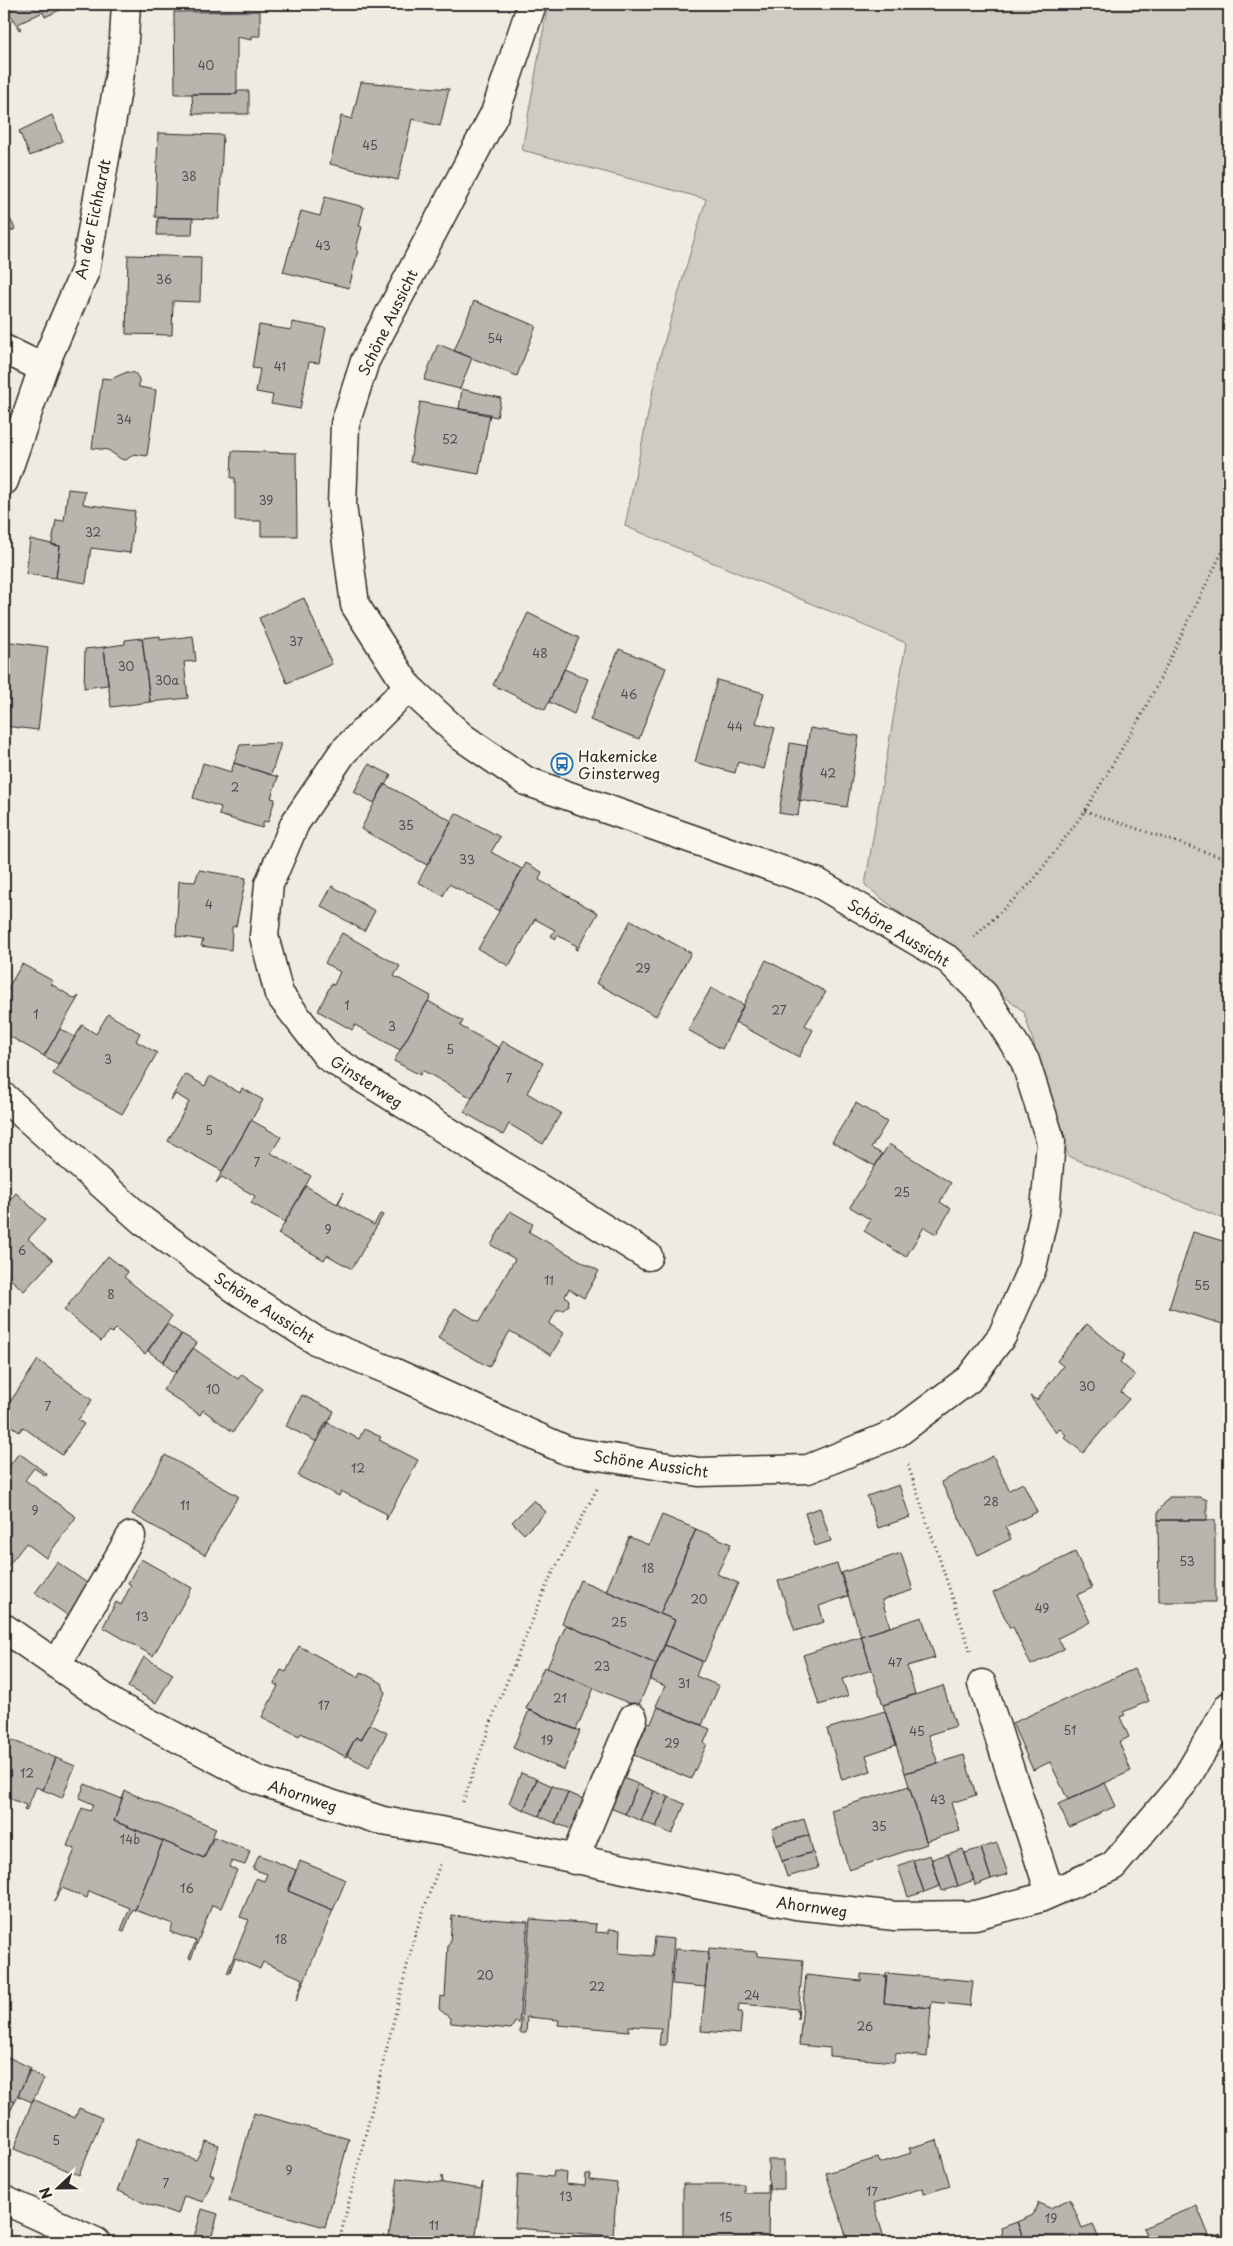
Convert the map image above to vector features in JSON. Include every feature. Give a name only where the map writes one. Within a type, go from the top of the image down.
[{"type":"street","name":"An der Eichhardt","points":[[4,481],[43,368],[85,271],[123,56],[126,4]]},
{"type":"street","name":"Schöne Aussicht","points":[[4,1097],[144,1221],[237,1290],[315,1340],[394,1372],[568,1451],[699,1472],[808,1469],[897,1433],[969,1379],[1002,1336],[1032,1268],[1045,1210],[1051,1142],[1025,1061],[984,995],[949,960],[818,883],[526,781],[462,737],[408,688],[355,604],[342,505],[345,424],[364,361],[495,113],[532,4]]},
{"type":"street","points":[[4,349],[43,368]]},
{"type":"street","name":"Ginsterweg","points":[[408,688],[343,752],[296,823],[269,884],[264,936],[279,994],[327,1056],[648,1256]]},
{"type":"street","points":[[57,1664],[131,1536]]},
{"type":"street","name":"Ahornweg","points":[[4,1628],[115,1705],[257,1780],[383,1821],[452,1833],[796,1905],[895,1916],[975,1915],[1050,1893],[1113,1866],[1184,1782],[1229,1706]]},
{"type":"street","points":[[982,1684],[1050,1893]]},
{"type":"street","points":[[574,1860],[634,1718]]},
{"type":"street","points":[[4,2200],[96,2242]]},
{"type":"path","points":[[949,960],[1032,882],[1085,811],[1144,711],[1229,538]]},
{"type":"path","points":[[1085,811],[1229,860]]},
{"type":"path","points":[[897,1433],[982,1684]]},
{"type":"shaded area","points":[[548,4],[1229,4],[1229,1221],[1068,1156],[1024,1012],[865,885],[906,643],[625,526],[659,360],[706,199],[522,150]]},
{"type":"building","points":[[5,4],[66,4],[66,7],[45,17],[43,12],[18,24],[21,29],[19,30]]},
{"type":"building","points":[[260,11],[260,36],[252,36],[252,40],[237,37],[237,94],[175,94],[174,12]]},
{"type":"building","points":[[361,82],[449,89],[440,126],[412,119],[398,180],[330,164],[341,116],[352,119]]},
{"type":"building","points":[[237,91],[249,91],[249,114],[193,114],[192,94],[237,94]]},
{"type":"building","points":[[52,115],[63,141],[30,156],[19,131]]},
{"type":"building","points":[[158,133],[223,135],[219,219],[155,217]]},
{"type":"building","points":[[4,181],[10,194],[4,197]]},
{"type":"building","points":[[325,197],[364,207],[359,226],[362,227],[356,249],[358,250],[349,288],[283,272],[301,211],[320,216]]},
{"type":"building","points":[[4,206],[15,229],[4,235]]},
{"type":"building","points":[[158,218],[193,218],[192,235],[157,235]]},
{"type":"building","points":[[128,255],[201,257],[200,302],[173,301],[172,335],[126,334]]},
{"type":"building","points":[[474,301],[536,326],[517,376],[454,351]]},
{"type":"building","points":[[292,322],[326,328],[319,363],[309,362],[300,409],[271,404],[273,395],[256,392],[260,369],[252,368],[259,325],[291,330]]},
{"type":"building","points":[[438,344],[472,358],[460,389],[424,380]]},
{"type":"building","points":[[127,372],[135,373],[139,379],[139,387],[156,390],[147,456],[134,454],[126,460],[121,459],[108,450],[92,448],[102,378],[111,379]]},
{"type":"building","points":[[462,389],[501,398],[497,417],[459,409]]},
{"type":"building","points":[[420,402],[490,414],[479,474],[410,462]]},
{"type":"building","points":[[232,451],[296,453],[297,536],[261,536],[261,521],[235,521],[235,478],[231,478]]},
{"type":"building","points":[[68,489],[85,491],[83,504],[135,511],[130,553],[91,548],[86,583],[56,578],[60,546],[52,545],[52,543],[56,520],[64,521]]},
{"type":"building","points":[[30,539],[60,546],[56,578],[26,574]]},
{"type":"building","points":[[304,598],[332,664],[287,683],[259,618]]},
{"type":"building","points":[[528,613],[579,638],[545,710],[493,685]]},
{"type":"building","points":[[160,636],[160,640],[193,636],[196,661],[184,662],[188,698],[150,702],[142,638]]},
{"type":"building","points":[[142,638],[150,702],[111,707],[104,647],[125,644],[125,640]]},
{"type":"building","points":[[4,641],[48,647],[38,730],[4,726]]},
{"type":"building","points":[[104,647],[108,685],[84,688],[85,649]]},
{"type":"building","points":[[619,649],[666,668],[639,739],[590,720]]},
{"type":"building","points":[[564,669],[588,679],[574,714],[549,702]]},
{"type":"building","points":[[717,680],[764,693],[756,723],[775,728],[764,769],[738,762],[735,773],[695,762]]},
{"type":"building","points":[[810,728],[859,736],[847,807],[798,800]]},
{"type":"building","points":[[281,743],[271,775],[234,763],[240,745]]},
{"type":"building","points":[[790,743],[807,746],[798,816],[779,813]]},
{"type":"building","points":[[203,763],[231,772],[234,763],[278,777],[271,798],[275,799],[268,822],[264,821],[262,828],[219,815],[221,807],[193,798]]},
{"type":"building","points":[[369,764],[391,775],[374,803],[354,792]]},
{"type":"building","points":[[384,784],[452,821],[427,865],[361,829]]},
{"type":"building","points":[[456,813],[500,837],[491,852],[522,869],[499,911],[449,884],[443,896],[418,882]]},
{"type":"building","points":[[526,863],[542,872],[539,880],[598,913],[577,950],[575,949],[577,946],[557,935],[556,939],[551,936],[555,930],[535,919],[509,966],[478,949]]},
{"type":"building","points":[[199,870],[246,878],[236,926],[232,927],[231,950],[201,946],[203,940],[176,936],[179,881],[195,882]]},
{"type":"building","points":[[332,886],[375,911],[364,931],[321,906]]},
{"type":"building","points":[[631,920],[691,953],[656,1016],[596,983]]},
{"type":"building","points":[[342,933],[400,966],[394,976],[431,996],[400,1050],[355,1025],[352,1030],[318,1011],[331,984],[334,985],[340,972],[325,963]]},
{"type":"building","points":[[766,960],[826,992],[805,1025],[813,1030],[799,1057],[735,1022]]},
{"type":"building","points":[[22,964],[53,981],[51,984],[75,999],[79,996],[44,1056],[4,1033],[4,995]]},
{"type":"building","points":[[711,988],[744,1005],[722,1049],[688,1030]]},
{"type":"building","points":[[428,1001],[463,1021],[460,1026],[500,1048],[472,1098],[422,1070],[420,1075],[394,1061]]},
{"type":"building","points":[[108,1014],[140,1033],[136,1041],[157,1053],[122,1114],[53,1074],[82,1025],[96,1034]]},
{"type":"building","points":[[60,1029],[75,1037],[58,1064],[44,1056]]},
{"type":"building","points":[[503,1041],[543,1063],[527,1093],[561,1113],[543,1144],[509,1124],[503,1135],[464,1112]]},
{"type":"building","points":[[185,1074],[205,1086],[210,1076],[240,1093],[242,1088],[263,1100],[222,1171],[168,1141],[189,1102],[176,1094],[170,1101]]},
{"type":"building","points":[[856,1103],[887,1122],[871,1148],[882,1154],[875,1166],[832,1142]]},
{"type":"building","points":[[251,1120],[281,1137],[271,1153],[311,1176],[285,1222],[251,1203],[255,1196],[222,1177],[216,1183]]},
{"type":"building","points":[[889,1144],[951,1183],[940,1202],[951,1209],[936,1234],[924,1227],[906,1257],[864,1231],[871,1220],[850,1207]]},
{"type":"building","points":[[306,1186],[337,1204],[344,1192],[338,1204],[374,1225],[380,1214],[383,1215],[352,1269],[327,1255],[324,1260],[278,1234]]},
{"type":"building","points":[[16,1193],[45,1220],[28,1239],[53,1260],[24,1291],[4,1273],[4,1205]]},
{"type":"building","points":[[510,1211],[533,1224],[529,1232],[599,1271],[584,1298],[569,1289],[565,1296],[569,1300],[568,1306],[563,1310],[557,1310],[549,1324],[564,1333],[551,1355],[510,1331],[489,1367],[438,1338],[455,1308],[479,1322],[515,1259],[491,1245]]},
{"type":"building","points":[[1193,1232],[1229,1243],[1229,1278],[1225,1292],[1229,1293],[1229,1326],[1169,1308]]},
{"type":"building","points":[[108,1256],[128,1272],[124,1277],[172,1316],[145,1354],[116,1329],[112,1333],[110,1331],[101,1341],[64,1310]]},
{"type":"building","points":[[167,1324],[181,1334],[163,1362],[148,1351]]},
{"type":"building","points":[[1087,1324],[1125,1355],[1120,1362],[1135,1375],[1121,1392],[1129,1399],[1083,1453],[1064,1437],[1066,1435],[1060,1429],[1056,1433],[1030,1396],[1037,1400],[1063,1366],[1057,1361]]},
{"type":"building","points":[[182,1334],[197,1343],[176,1373],[163,1363]]},
{"type":"building","points":[[193,1348],[238,1379],[242,1374],[263,1389],[233,1432],[203,1410],[200,1415],[163,1390]]},
{"type":"building","points":[[38,1360],[92,1400],[78,1420],[84,1424],[62,1455],[23,1427],[19,1432],[4,1420],[4,1411]]},
{"type":"building","points":[[302,1395],[334,1411],[317,1442],[286,1426]]},
{"type":"building","points":[[326,1422],[359,1439],[364,1429],[381,1437],[379,1440],[418,1460],[386,1520],[387,1514],[341,1491],[339,1496],[298,1476]]},
{"type":"building","points":[[19,1453],[47,1474],[46,1476],[34,1468],[25,1480],[76,1517],[46,1558],[26,1543],[8,1566],[4,1563],[4,1473]]},
{"type":"building","points":[[165,1455],[238,1496],[205,1555],[132,1514]]},
{"type":"building","points":[[993,1456],[1009,1490],[1023,1483],[1037,1512],[1005,1527],[1011,1539],[978,1555],[941,1482]]},
{"type":"building","points":[[899,1485],[910,1517],[878,1528],[867,1496]]},
{"type":"building","points":[[1169,1497],[1200,1497],[1207,1500],[1207,1520],[1158,1520],[1158,1512]]},
{"type":"building","points":[[534,1500],[546,1512],[524,1534],[512,1522]]},
{"type":"building","points":[[820,1508],[831,1541],[815,1546],[805,1513]]},
{"type":"building","points":[[662,1515],[696,1529],[660,1614],[606,1591],[629,1537],[649,1545]]},
{"type":"building","points":[[1158,1520],[1215,1520],[1215,1602],[1159,1602]]},
{"type":"building","points":[[696,1529],[731,1544],[717,1574],[738,1583],[704,1662],[665,1645],[675,1620],[660,1614]]},
{"type":"building","points":[[1075,1552],[1092,1588],[1077,1595],[1090,1622],[1058,1638],[1064,1649],[1031,1665],[1013,1627],[1010,1628],[993,1593]]},
{"type":"building","points":[[901,1553],[913,1590],[882,1600],[890,1627],[861,1636],[841,1573]]},
{"type":"building","points":[[141,1559],[192,1588],[153,1656],[103,1627],[116,1602],[121,1605],[131,1585],[128,1583]]},
{"type":"building","points":[[57,1562],[87,1583],[69,1616],[35,1593]]},
{"type":"building","points":[[837,1564],[848,1596],[819,1606],[824,1622],[795,1631],[778,1581]]},
{"type":"building","points":[[580,1580],[675,1620],[656,1664],[562,1623]]},
{"type":"building","points":[[922,1617],[935,1658],[907,1666],[915,1694],[883,1705],[861,1636]]},
{"type":"building","points":[[566,1625],[656,1664],[638,1707],[547,1668]]},
{"type":"building","points":[[861,1636],[872,1670],[842,1679],[848,1696],[819,1705],[803,1655]]},
{"type":"building","points":[[665,1645],[702,1661],[696,1676],[719,1686],[702,1725],[656,1706],[665,1686],[650,1680]]},
{"type":"building","points":[[299,1646],[359,1678],[361,1672],[382,1683],[385,1693],[361,1740],[356,1737],[346,1757],[301,1733],[299,1736],[262,1717],[278,1686],[274,1684],[281,1670],[286,1672]]},
{"type":"building","points":[[144,1657],[173,1674],[156,1703],[128,1687]]},
{"type":"building","points":[[544,1667],[594,1688],[576,1730],[526,1709]]},
{"type":"building","points":[[1134,1669],[1149,1701],[1123,1712],[1125,1715],[1120,1717],[1129,1737],[1119,1742],[1131,1771],[1068,1800],[1050,1762],[1033,1770],[1012,1723]]},
{"type":"building","points":[[943,1686],[956,1726],[928,1735],[938,1763],[905,1773],[883,1705]]},
{"type":"building","points":[[658,1707],[710,1729],[704,1743],[707,1744],[691,1779],[634,1755],[648,1722],[651,1723]]},
{"type":"building","points":[[529,1710],[580,1731],[564,1770],[513,1748]]},
{"type":"building","points":[[885,1711],[896,1745],[866,1755],[871,1771],[842,1780],[827,1729]]},
{"type":"building","points":[[370,1724],[387,1733],[369,1767],[346,1755],[356,1737],[361,1740]]},
{"type":"building","points":[[4,1737],[56,1758],[43,1790],[36,1787],[26,1811],[24,1810],[26,1805],[4,1796]]},
{"type":"building","points":[[964,1755],[976,1795],[951,1803],[960,1831],[926,1841],[905,1773]]},
{"type":"building","points":[[56,1758],[75,1766],[62,1798],[43,1790]]},
{"type":"building","points":[[521,1773],[537,1779],[524,1810],[509,1803]]},
{"type":"building","points":[[623,1778],[638,1784],[625,1814],[610,1808]]},
{"type":"building","points":[[537,1779],[552,1786],[539,1816],[524,1810]]},
{"type":"building","points":[[1105,1783],[1116,1806],[1069,1827],[1058,1804]]},
{"type":"building","points":[[85,1784],[122,1799],[114,1821],[163,1841],[135,1910],[133,1909],[124,1931],[121,1930],[130,1908],[89,1891],[87,1898],[62,1888],[54,1902],[75,1849],[67,1846],[82,1808],[90,1811],[93,1804],[79,1798]]},
{"type":"building","points":[[638,1784],[654,1791],[641,1821],[625,1814]]},
{"type":"building","points":[[552,1786],[568,1793],[555,1823],[539,1816]]},
{"type":"building","points":[[909,1786],[927,1844],[849,1870],[831,1810]]},
{"type":"building","points":[[125,1791],[216,1828],[204,1858],[114,1821]]},
{"type":"building","points":[[654,1791],[669,1797],[656,1827],[641,1821]]},
{"type":"building","points":[[568,1793],[584,1799],[571,1829],[555,1823]]},
{"type":"building","points":[[669,1797],[685,1804],[672,1834],[656,1827]]},
{"type":"building","points":[[804,1819],[809,1835],[777,1845],[772,1829]]},
{"type":"building","points":[[809,1835],[813,1852],[782,1861],[777,1845]]},
{"type":"building","points":[[214,1837],[250,1851],[245,1865],[232,1861],[229,1867],[237,1870],[221,1908],[212,1905],[191,1959],[189,1958],[196,1941],[170,1932],[173,1924],[135,1910],[163,1841],[204,1858]]},
{"type":"building","points":[[997,1843],[1008,1874],[991,1879],[981,1848]]},
{"type":"building","points":[[981,1848],[991,1879],[975,1885],[965,1853]]},
{"type":"building","points":[[963,1849],[974,1880],[958,1886],[948,1854]]},
{"type":"building","points":[[813,1852],[818,1868],[787,1877],[782,1861]]},
{"type":"building","points":[[948,1854],[958,1886],[942,1891],[932,1859]]},
{"type":"building","points":[[259,1855],[296,1870],[288,1891],[333,1910],[296,2001],[303,1979],[263,1962],[260,1969],[235,1958],[229,1974],[227,1973],[249,1920],[240,1917],[256,1878],[264,1881],[267,1874],[253,1869]]},
{"type":"building","points":[[930,1855],[940,1886],[924,1892],[913,1860]]},
{"type":"building","points":[[913,1860],[924,1892],[908,1897],[898,1866]]},
{"type":"building","points":[[300,1861],[346,1880],[333,1910],[288,1891]]},
{"type":"building","points":[[452,1916],[528,1922],[519,2023],[515,2022],[511,2029],[451,2023],[450,2018],[439,2009],[440,1996],[445,1997]]},
{"type":"building","points":[[530,1919],[596,1924],[595,1932],[609,1933],[609,1929],[620,1930],[619,1953],[653,1956],[655,1937],[674,1939],[666,2045],[659,2045],[661,2028],[629,2026],[629,2031],[558,2025],[559,2020],[527,2017],[526,2033],[520,2033]]},
{"type":"building","points":[[709,1948],[757,1952],[757,1956],[803,1960],[798,2019],[797,2009],[739,2004],[738,2012],[742,2012],[740,2034],[701,2031]]},
{"type":"building","points":[[675,1949],[709,1952],[705,1987],[672,1984]]},
{"type":"building","points":[[886,1973],[973,1981],[970,2006],[932,2002],[931,2008],[884,2003]]},
{"type":"building","points":[[861,1974],[887,1976],[884,2003],[931,2008],[927,2057],[896,2053],[894,2062],[830,2056],[830,2048],[799,2045],[806,1975],[861,1981]]},
{"type":"building","points":[[8,2057],[31,2068],[15,2101],[4,2095],[4,2069]]},
{"type":"building","points":[[29,2070],[44,2079],[32,2102],[18,2096]]},
{"type":"building","points":[[4,2095],[15,2101],[4,2125]]},
{"type":"building","points":[[33,2099],[75,2118],[79,2108],[102,2118],[79,2175],[14,2149]]},
{"type":"building","points":[[254,2113],[349,2139],[325,2227],[229,2201]]},
{"type":"building","points":[[137,2138],[196,2160],[206,2141],[219,2145],[210,2174],[214,2176],[203,2202],[184,2196],[178,2214],[144,2203],[119,2191],[117,2192]]},
{"type":"building","points":[[937,2140],[950,2186],[924,2194],[923,2188],[874,2203],[885,2242],[848,2242],[826,2173],[878,2158],[880,2163],[911,2153],[909,2148]]},
{"type":"building","points":[[768,2160],[784,2160],[784,2189],[769,2189]]},
{"type":"building","points":[[554,2171],[567,2173],[566,2184],[585,2186],[586,2174],[591,2174],[590,2180],[617,2183],[613,2236],[515,2228],[518,2174],[553,2177]]},
{"type":"building","points":[[442,2176],[443,2183],[481,2189],[483,2182],[475,2242],[388,2242],[398,2178],[442,2183]]},
{"type":"building","points":[[683,2184],[744,2184],[744,2193],[767,2193],[767,2184],[769,2184],[768,2242],[683,2242]]},
{"type":"building","points":[[1070,2199],[1082,2228],[1093,2224],[1100,2242],[1025,2242],[1017,2222],[1033,2215],[1038,2203],[1050,2208]]},
{"type":"building","points":[[1197,2206],[1210,2238],[1220,2234],[1224,2242],[1149,2242],[1143,2228]]},
{"type":"building","points":[[202,2209],[218,2214],[210,2242],[193,2241]]},
{"type":"building","points":[[1017,2222],[1025,2242],[1003,2242],[1001,2228]]},
{"type":"place","name":"Hakemicke Ginsterweg","points":[[562,764]]}]
